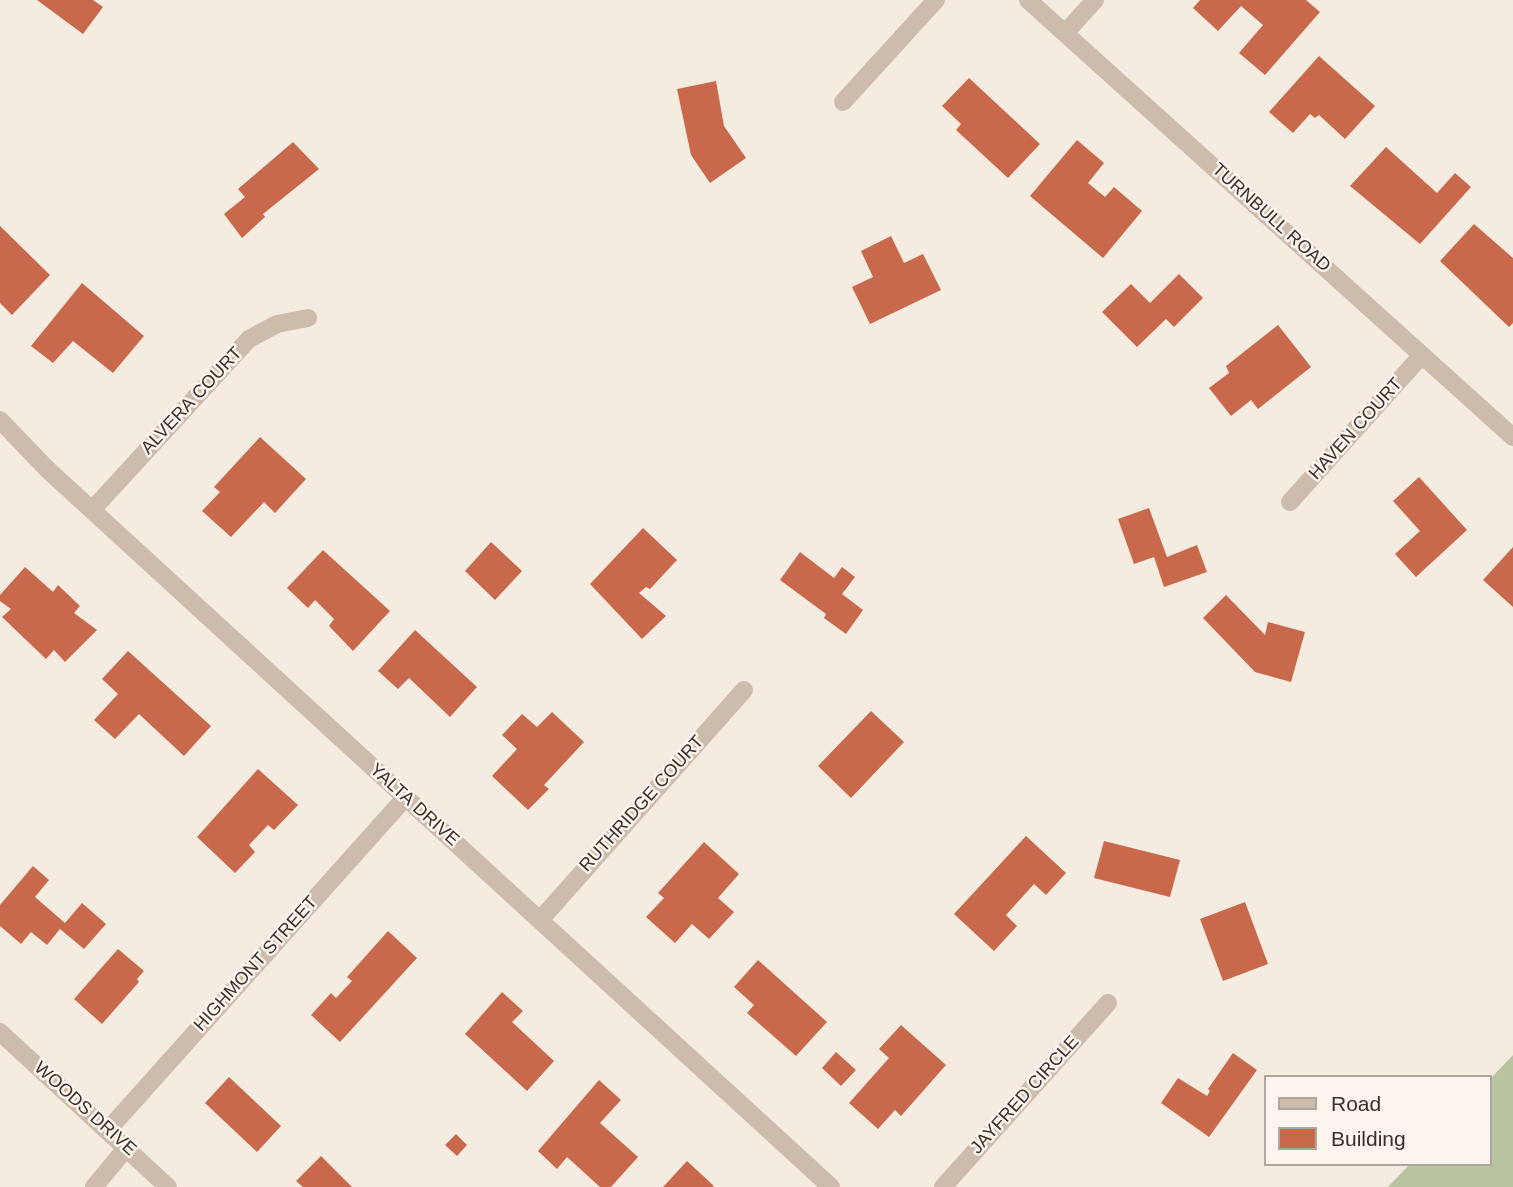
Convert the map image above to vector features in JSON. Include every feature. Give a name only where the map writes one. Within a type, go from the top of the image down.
[{"type":"street","points":[[843,102],[936,0]]},
{"type":"street","name":"TURNBULL ROAD","points":[[1028,0],[1513,437]]},
{"type":"street","points":[[1066,32],[1095,0]]},
{"type":"street","name":"ALVERA COURT","points":[[92,510],[249,339],[276,324],[308,318]]},
{"type":"street","name":"HAVEN COURT","points":[[1290,502],[1422,355]]},
{"type":"street","name":"YALTA DRIVE","points":[[0,420],[92,510],[831,1187]]},
{"type":"street","name":"RUTHRIDGE COURT","points":[[541,919],[744,690]]},
{"type":"street","name":"HIGHMONT STREET","points":[[107,1131],[405,798]]},
{"type":"street","name":"JAYFRED CIRCLE","points":[[943,1187],[1108,1003]]},
{"type":"street","name":"WOODS DRIVE","points":[[0,1032],[168,1187]]},
{"type":"street","points":[[94,1187],[127,1147]]},
{"type":"green space","points":[[1513,1055],[1513,1187],[1388,1187],[1408,1166],[1492,1166],[1492,1077]]},
{"type":"building","points":[[37,0],[93,0],[103,7],[83,34]]},
{"type":"building","points":[[1200,0],[1306,0],[1320,12],[1265,75],[1239,53],[1263,25],[1241,6],[1218,31],[1193,8]]},
{"type":"building","points":[[1319,56],[1375,106],[1345,139],[1319,115],[1315,118],[1310,114],[1293,133],[1269,112]]},
{"type":"building","points":[[969,78],[1040,144],[1008,178],[956,130],[961,124],[942,106]]},
{"type":"building","points":[[716,81],[724,126],[746,158],[710,183],[691,155],[677,89]]},
{"type":"building","points":[[1077,140],[1104,163],[1088,183],[1105,197],[1114,187],[1142,211],[1103,258],[1030,196]]},
{"type":"building","points":[[293,142],[319,169],[263,214],[265,217],[242,238],[224,214],[245,197],[238,189]]},
{"type":"building","points":[[1386,147],[1437,193],[1455,173],[1471,187],[1420,244],[1350,186]]},
{"type":"building","points":[[1474,224],[1513,258],[1513,323],[1509,327],[1440,261]]},
{"type":"building","points":[[0,226],[50,275],[12,315],[0,303]]},
{"type":"building","points":[[891,236],[904,263],[923,254],[941,290],[870,324],[852,287],[873,277],[861,251]]},
{"type":"building","points":[[1179,274],[1203,298],[1174,327],[1166,319],[1137,347],[1102,312],[1131,284],[1150,303]]},
{"type":"building","points":[[82,283],[144,336],[113,373],[73,341],[53,363],[31,346]]},
{"type":"building","points":[[1278,325],[1311,367],[1258,409],[1251,400],[1231,416],[1209,388],[1229,373],[1226,366]]},
{"type":"building","points":[[260,437],[306,479],[275,513],[264,502],[231,537],[202,511],[220,492],[214,487]]},
{"type":"building","points":[[1419,477],[1467,530],[1416,577],[1395,554],[1420,531],[1393,501]]},
{"type":"building","points":[[1149,508],[1167,557],[1197,545],[1207,572],[1164,587],[1154,557],[1134,564],[1118,519]]},
{"type":"building","points":[[643,528],[677,560],[650,589],[646,587],[639,593],[666,616],[642,639],[590,584]]},
{"type":"building","points":[[491,542],[522,571],[495,600],[465,571]]},
{"type":"building","points":[[1513,547],[1513,607],[1483,580]]},
{"type":"building","points":[[323,550],[390,611],[353,651],[329,626],[334,619],[315,600],[308,608],[287,588]]},
{"type":"building","points":[[800,552],[834,578],[842,567],[855,577],[842,594],[863,610],[846,634],[824,618],[826,614],[780,580]]},
{"type":"building","points":[[25,567],[53,592],[58,585],[80,606],[74,613],[97,630],[65,662],[54,650],[46,659],[2,617],[11,609],[0,601],[0,595]]},
{"type":"building","points":[[1226,595],[1265,635],[1268,622],[1305,632],[1291,682],[1255,672],[1203,618]]},
{"type":"building","points":[[415,630],[477,687],[450,717],[409,678],[398,689],[378,671]]},
{"type":"building","points":[[128,651],[211,726],[184,756],[139,714],[115,739],[94,720],[118,694],[102,679]]},
{"type":"building","points":[[871,711],[904,742],[851,798],[818,766]]},
{"type":"building","points":[[552,712],[584,742],[544,785],[549,789],[528,810],[492,776],[517,749],[502,735],[522,714],[537,727]]},
{"type":"building","points":[[258,769],[298,805],[274,830],[268,825],[249,845],[255,852],[235,873],[197,837]]},
{"type":"building","points":[[1026,836],[1066,873],[1046,895],[1034,884],[1006,915],[1017,926],[994,951],[954,914]]},
{"type":"building","points":[[1104,841],[1180,860],[1170,897],[1094,878]]},
{"type":"building","points":[[704,842],[739,874],[718,898],[734,912],[709,939],[692,924],[675,943],[646,917],[664,898],[658,893]]},
{"type":"building","points":[[33,866],[49,880],[35,897],[65,923],[82,903],[106,924],[84,949],[60,929],[47,945],[31,932],[21,944],[0,926],[0,905]]},
{"type":"building","points":[[1245,902],[1268,964],[1223,981],[1200,919]]},
{"type":"building","points":[[388,931],[417,958],[340,1042],[311,1015],[331,993],[336,998],[352,981],[347,977]]},
{"type":"building","points":[[118,949],[144,971],[137,979],[139,982],[102,1024],[74,999]]},
{"type":"building","points":[[758,960],[827,1022],[796,1056],[747,1013],[754,1005],[734,987]]},
{"type":"building","points":[[502,992],[523,1011],[512,1022],[554,1061],[527,1091],[465,1034]]},
{"type":"building","points":[[901,1025],[946,1065],[901,1116],[895,1110],[878,1129],[849,1103],[889,1058],[879,1049]]},
{"type":"building","points":[[836,1052],[856,1070],[841,1086],[822,1068]]},
{"type":"building","points":[[1233,1053],[1257,1070],[1209,1137],[1161,1103],[1178,1078],[1207,1096],[1210,1091],[1208,1089]]},
{"type":"building","points":[[229,1077],[281,1126],[257,1152],[205,1103]]},
{"type":"building","points":[[599,1080],[621,1100],[600,1123],[638,1157],[611,1187],[600,1187],[567,1157],[557,1169],[538,1151]]},
{"type":"building","points":[[456,1134],[467,1145],[457,1156],[445,1145]]},
{"type":"building","points":[[321,1156],[352,1187],[303,1187],[296,1181]]},
{"type":"building","points":[[687,1161],[714,1186],[663,1187]]}]
